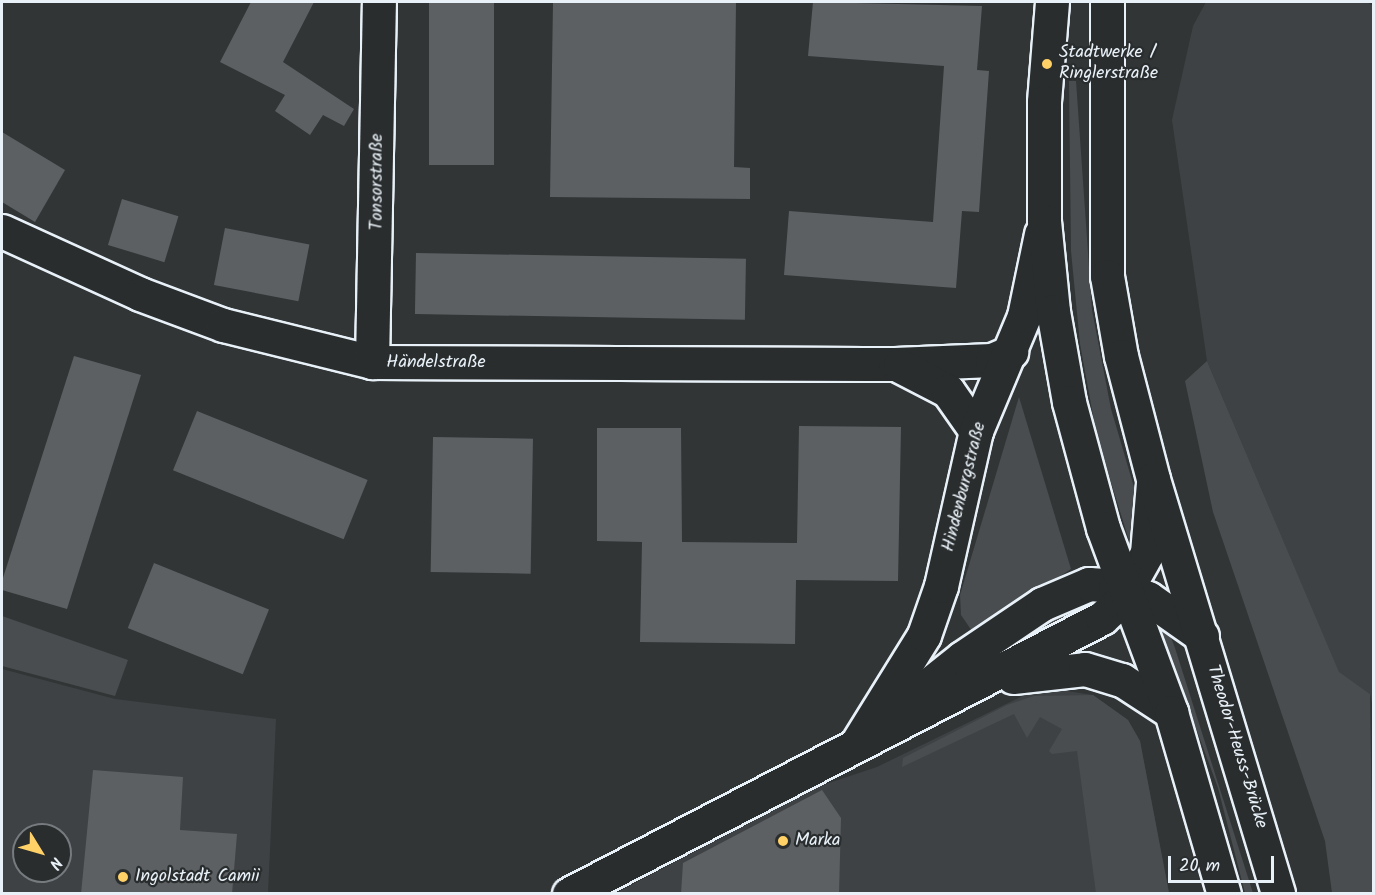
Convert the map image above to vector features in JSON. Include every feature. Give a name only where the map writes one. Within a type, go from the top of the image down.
[{"type":"street","name":"Tonsorstraße","points":[[372,362],[379,2]]},
{"type":"street","name":"Hindenburgstraße","points":[[1052,2],[1044,102],[1044,221],[1053,311],[1069,402],[1102,528],[1171,712]]},
{"type":"street","points":[[1110,11],[1107,276],[1121,356],[1153,479],[1202,636]]},
{"type":"street","name":"Hindenburgstraße","points":[[859,740],[924,635],[941,586],[976,431],[1011,352],[1044,221]]},
{"type":"street","name":"Händelstraße","points":[[2,231],[140,294],[223,325],[372,362],[895,364],[992,360],[1011,352]]},
{"type":"street","name":"Händelstraße","points":[[895,364],[925,375],[948,391],[976,431]]},
{"type":"street","points":[[569,894],[859,740],[985,683],[1102,618],[1126,590],[1147,553],[1153,479]]},
{"type":"street","points":[[859,740],[962,658],[1057,595],[1089,584],[1126,590],[1168,608],[1202,636]]},
{"type":"street","name":"Theodor-Heuss-Brücke","points":[[1202,636],[1278,894]]},
{"type":"street","points":[[985,683],[1085,669],[1122,680],[1171,712],[1224,894]]},
{"type":"shaded area","points":[[1206,2],[1367,2],[1373,6],[1373,708],[1370,694],[1339,673],[1207,361],[1172,120],[1193,26]]},
{"type":"shaded area","points":[[1069,81],[1076,81],[1092,310],[1111,409],[1136,494],[1132,550],[1097,437],[1080,344],[1071,251]]},
{"type":"shaded area","points":[[1207,361],[1339,672],[1370,694],[1373,893],[1332,893],[1325,841],[1213,512],[1185,381]]},
{"type":"shaded area","points":[[1019,397],[1071,569],[974,634],[961,615],[960,595]]},
{"type":"shaded area","points":[[1081,598],[1087,613],[1009,648],[1075,601]]},
{"type":"shaded area","points":[[2,616],[128,660],[115,696],[2,666]]},
{"type":"shaded area","points":[[1157,622],[1168,630],[1175,648],[1253,893],[1245,893],[1218,788]]},
{"type":"shaded area","points":[[2,669],[115,699],[276,719],[268,893],[2,893]]},
{"type":"shaded area","points":[[1041,687],[1093,695],[1128,720],[1140,741],[1169,893],[614,894],[820,786],[877,767]]},
{"type":"shaded area","points":[[1093,695],[1128,720],[1140,741],[1169,893],[1096,893],[1077,751],[1052,754],[1049,751],[1062,729],[1040,717],[1027,738],[1014,714],[902,767],[903,758],[1007,705],[1034,696]]},
{"type":"building","points":[[251,2],[314,2],[283,62],[354,109],[344,126],[323,115],[310,135],[275,111],[285,95],[220,62]]},
{"type":"building","points":[[429,2],[494,2],[494,165],[429,165]]},
{"type":"building","points":[[553,2],[736,2],[734,167],[750,168],[750,199],[550,197]]},
{"type":"building","points":[[813,2],[982,6],[977,70],[989,71],[979,212],[962,211],[956,288],[784,275],[789,211],[933,222],[944,66],[808,56]]},
{"type":"building","points":[[2,132],[65,170],[35,222],[2,202]]},
{"type":"building","points":[[122,199],[178,216],[164,262],[108,245]]},
{"type":"building","points":[[225,228],[309,244],[298,301],[214,285]]},
{"type":"building","points":[[416,253],[746,259],[745,320],[415,314]]},
{"type":"building","points":[[74,356],[141,375],[67,609],[2,590],[2,581]]},
{"type":"building","points":[[197,411],[368,480],[344,539],[173,470]]},
{"type":"building","points":[[799,426],[901,427],[898,581],[796,580],[795,644],[640,642],[642,542],[597,541],[597,428],[681,428],[682,542],[797,543]]},
{"type":"building","points":[[433,437],[533,439],[531,574],[431,572]]},
{"type":"building","points":[[154,563],[269,609],[243,674],[128,628]]},
{"type":"building","points":[[93,770],[183,777],[180,830],[237,834],[232,894],[81,894]]},
{"type":"building","name":"Marka","points":[[822,790],[841,818],[839,894],[681,894],[683,863]]},
{"type":"place","name":"Stadtwerke / Ringlerstraße","points":[[1047,64]]},
{"type":"place","name":"Marka","points":[[783,841]]},
{"type":"place","name":"Ingolstadt Camii","points":[[123,877]]}]
